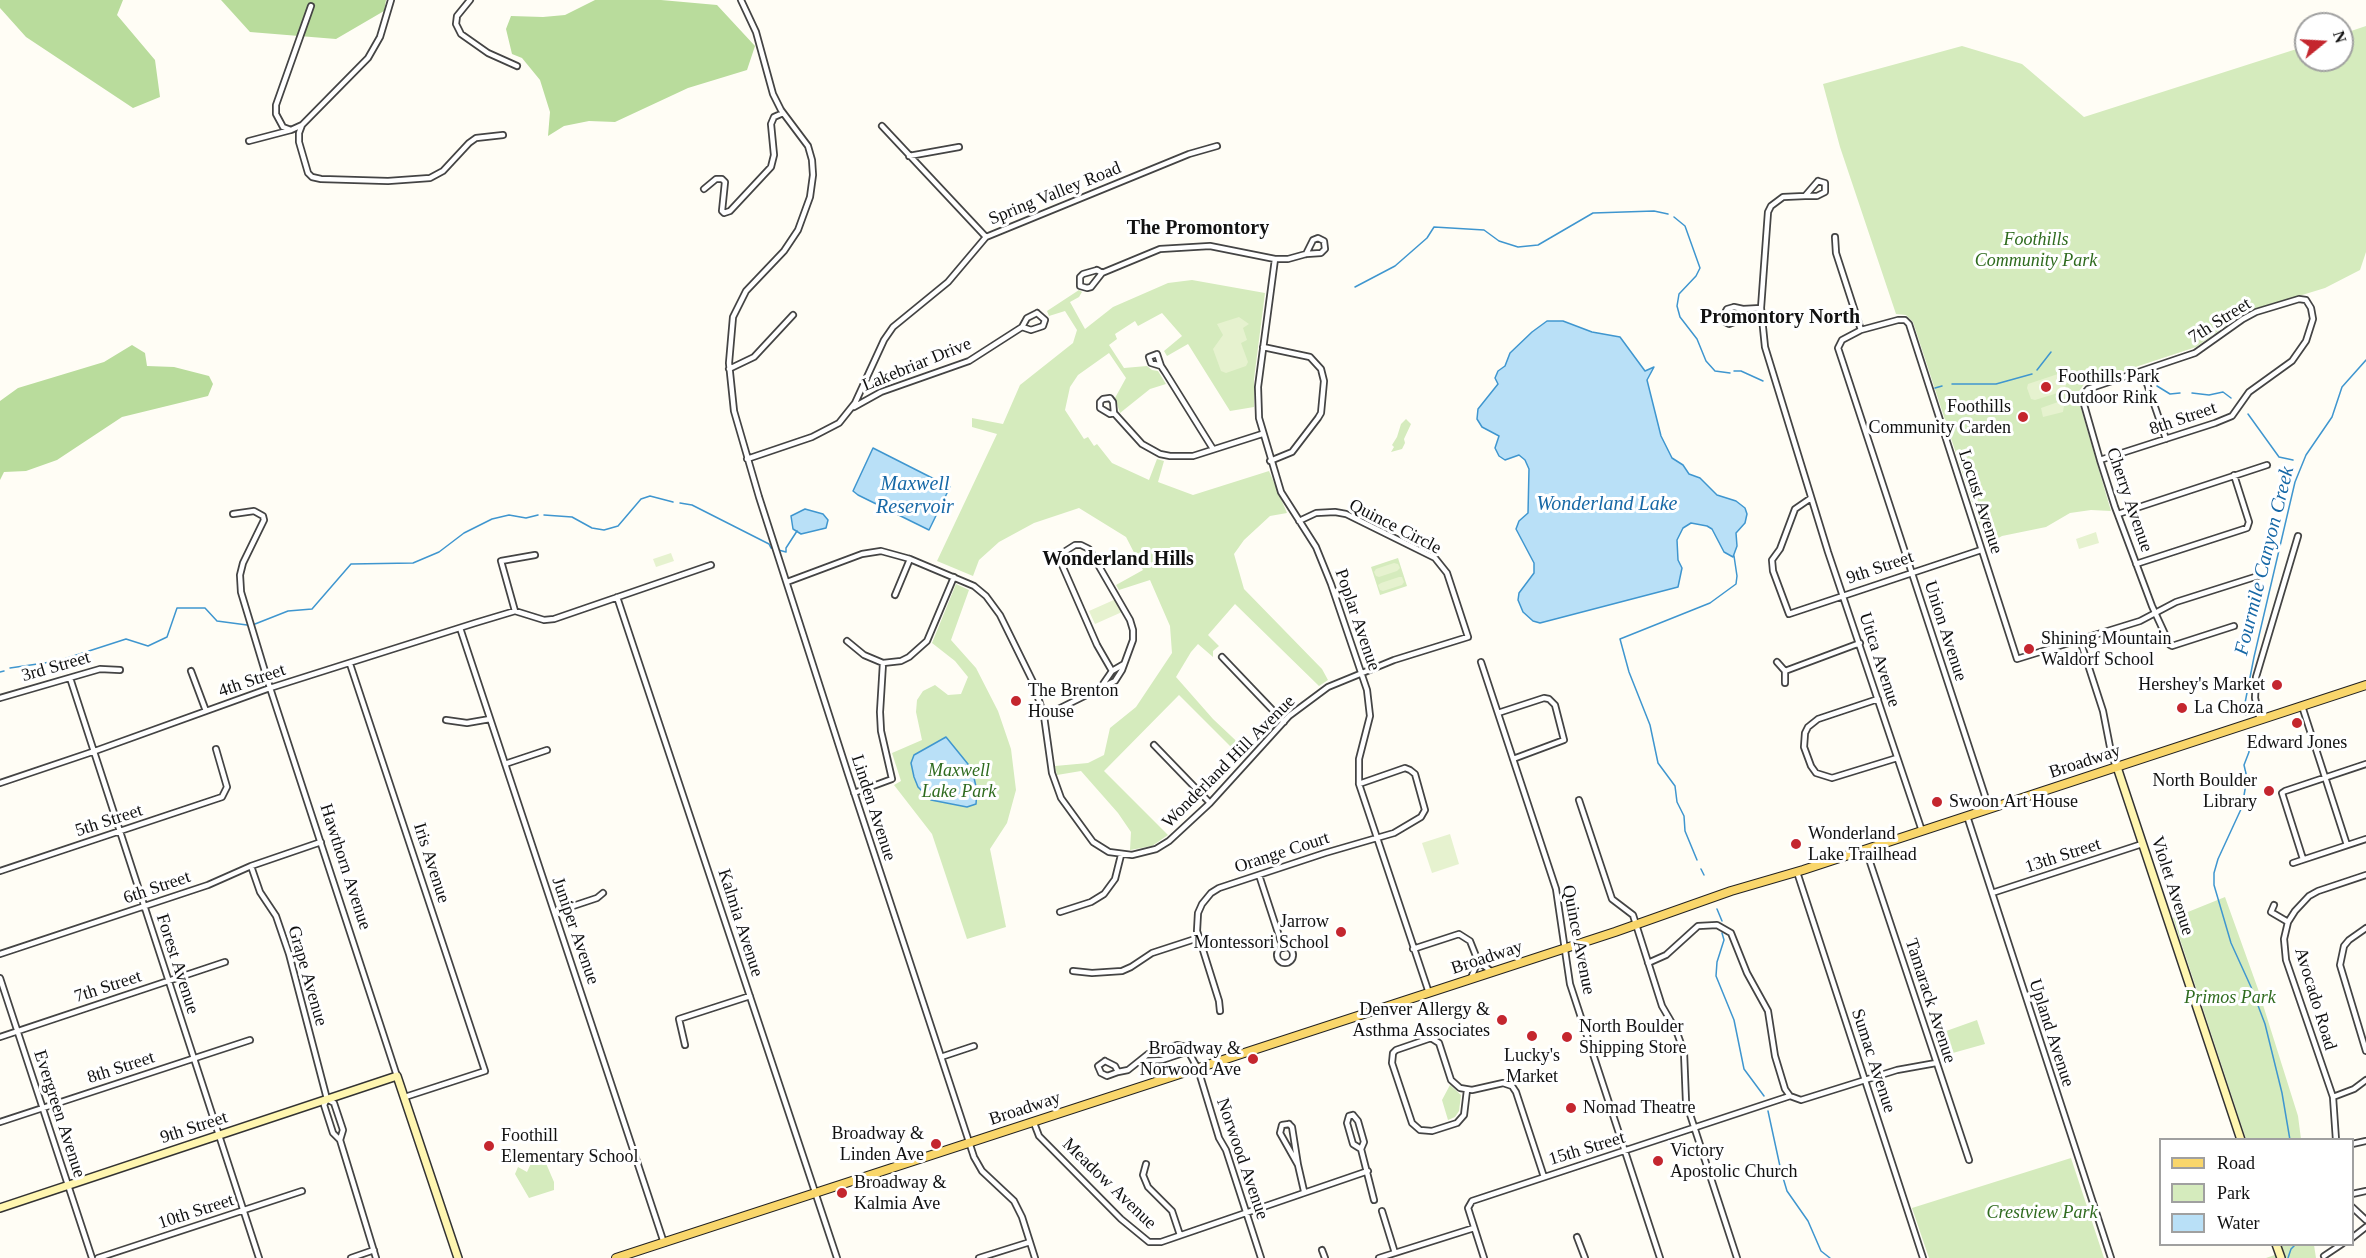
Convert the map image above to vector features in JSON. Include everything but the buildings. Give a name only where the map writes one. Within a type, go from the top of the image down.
[{"type":"main road","name":"Broadway","points":[[616,1258],[1470,980],[1731,891],[1866,850],[2366,685]]},
{"type":"street","points":[[249,141],[291,130],[302,124],[368,58],[380,37],[391,0]]},
{"type":"street","points":[[470,0],[457,16],[456,24],[460,34],[488,53],[517,66]]},
{"type":"street","name":"Linden Avenue","points":[[741,0],[760,45],[773,94],[783,113],[803,138],[811,155],[813,175],[806,212],[792,240],[755,280],[739,304],[733,319],[729,369],[734,411],[747,459],[854,793],[974,1157],[982,1171],[1014,1201],[1022,1216],[1035,1258]]},
{"type":"street","points":[[291,130],[283,127],[279,121],[276,102],[311,6]]},
{"type":"street","points":[[704,189],[716,179],[722,179],[725,182],[722,211],[730,212],[771,167],[774,155],[771,124],[774,117],[783,113]]},
{"type":"street","points":[[302,124],[299,142],[305,167],[312,177],[321,179],[388,181],[430,178],[443,171],[476,138],[503,135]]},
{"type":"street","points":[[882,126],[986,237]]},
{"type":"street","name":"Spring Valley Road","points":[[747,459],[827,431],[839,423],[852,408],[884,340],[893,327],[948,282],[986,237],[1189,154],[1217,146]]},
{"type":"street","points":[[909,156],[959,147]]},
{"type":"street","points":[[1743,309],[1735,323],[1725,322],[1723,316],[1727,309],[1761,308],[1768,212],[1771,206],[1783,196],[1804,196],[1817,196],[1825,192],[1825,183],[1818,180],[1804,196]]},
{"type":"street","points":[[1835,237],[1836,253],[1862,330]]},
{"type":"street","points":[[1102,273],[1096,270],[1083,273],[1080,277],[1080,286],[1091,287],[1102,273],[1160,249],[1199,245],[1275,259],[1296,258],[1305,254],[1321,253],[1325,249],[1324,241],[1318,238],[1313,240],[1305,254]]},
{"type":"street","name":"Poplar Avenue","points":[[1275,259],[1257,403],[1262,434],[1281,492],[1316,547],[1361,673],[1370,705],[1370,716],[1359,759],[1359,784],[1429,993]]},
{"type":"street","name":"7th Street","points":[[2083,395],[2088,389],[2200,351],[2256,312],[2299,299],[2306,300]]},
{"type":"street","name":"8th Street","points":[[2100,460],[2166,440],[2232,416],[2249,392],[2292,361],[2306,341],[2312,326],[2311,308],[2306,300]]},
{"type":"street","name":"Utica Avenue","points":[[1761,308],[1761,328],[1769,360],[1811,498],[1922,831]]},
{"type":"street","name":"Lakebriar Drive","points":[[852,408],[881,392],[969,361],[1022,327],[1027,318],[1037,313],[1045,320],[1043,326],[1038,329],[1022,327]]},
{"type":"street","points":[[729,369],[754,357],[793,315]]},
{"type":"street","name":"Locust Avenue","points":[[1862,330],[1898,320],[1905,320],[1909,324],[2017,659],[2080,640]]},
{"type":"street","name":"Union Avenue","points":[[1862,330],[1840,342],[1838,348],[1989,808]]},
{"type":"street","points":[[1263,347],[1310,357],[1321,369],[1324,381],[1321,413],[1318,418],[1292,452],[1270,461]]},
{"type":"street","points":[[1161,366],[1213,449]]},
{"type":"street","points":[[2143,372],[2166,440]]},
{"type":"street","name":"Cherry Avenue","points":[[2083,395],[2100,460],[2118,514],[2168,642],[2172,646],[2234,626]]},
{"type":"street","points":[[1114,412],[1142,444],[1160,454],[1180,457],[1262,434]]},
{"type":"street","points":[[2118,514],[2267,465]]},
{"type":"street","points":[[2136,564],[2247,528],[2249,522],[2234,475]]},
{"type":"street","name":"9th Street","points":[[1811,498],[1795,509],[1780,549],[1772,560],[1773,571],[1789,614],[1981,550]]},
{"type":"street","name":"Hawthorn Avenue","points":[[233,514],[254,511],[263,516],[264,520],[243,563],[240,583],[270,688],[458,1258]]},
{"type":"street","name":"Quince Circle","points":[[1299,521],[1316,513],[1346,514],[1435,558],[1447,573],[1468,637]]},
{"type":"street","points":[[2260,720],[2255,698],[2256,677],[2298,536]]},
{"type":"street","points":[[1044,716],[1114,681],[1124,664],[1133,640],[1130,620],[1089,549],[1081,544],[1075,545],[1064,552],[1062,565],[1097,645],[1112,671]]},
{"type":"street","points":[[787,582],[871,551],[894,553],[974,586],[994,605],[1034,682],[1044,716],[1052,773],[1061,798],[1093,842],[1110,852],[1121,855],[1115,879],[1104,894],[1091,902],[1060,912]]},
{"type":"street","points":[[535,555],[501,561],[515,611],[533,617],[554,619],[711,565]]},
{"type":"street","points":[[895,595],[910,559]]},
{"type":"street","points":[[2080,640],[2140,621],[2176,602],[2258,576]]},
{"type":"street","points":[[847,641],[864,656],[883,663],[892,663],[909,657],[927,641],[954,577]]},
{"type":"street","name":"Kalmia Avenue","points":[[617,597],[837,1258]]},
{"type":"street","name":"4th Street","points":[[0,783],[270,688],[515,611]]},
{"type":"street","name":"Juniper Avenue","points":[[460,628],[664,1243]]},
{"type":"street","name":"Wonderland Hill Avenue","points":[[1121,855],[1132,855],[1156,849],[1169,841],[1210,802],[1284,722],[1328,687],[1394,660],[1468,637]]},
{"type":"street","name":"Violet Avenue","points":[[2080,640],[2103,711],[2116,767],[2240,1138]]},
{"type":"street","points":[[1785,671],[1860,643]]},
{"type":"street","points":[[1222,657],[1284,722]]},
{"type":"street","name":"Quince Avenue","points":[[1481,662],[1556,889],[1570,984],[1660,1258]]},
{"type":"street","points":[[1777,662],[1785,671],[1785,682]]},
{"type":"street","name":"Iris Avenue","points":[[350,663],[485,1071],[405,1097]]},
{"type":"street","points":[[854,793],[892,779],[881,731],[883,663]]},
{"type":"street","points":[[1101,689],[1112,671],[1124,664]]},
{"type":"street","name":"3rd Street","points":[[0,698],[100,669],[120,670]]},
{"type":"street","points":[[191,671],[206,711]]},
{"type":"street","name":"Forest Avenue","points":[[70,678],[259,1258]]},
{"type":"street","points":[[1498,713],[1544,698],[1549,699],[1555,705],[1564,741],[1513,759]]},
{"type":"street","points":[[1878,699],[1818,719],[1805,733],[1804,747],[1816,773],[1832,778],[1897,758]]},
{"type":"street","points":[[2302,706],[2347,845]]},
{"type":"street","points":[[446,720],[467,723],[490,719]]},
{"type":"street","points":[[1154,745],[1210,802]]},
{"type":"street","name":"5th Street","points":[[0,871],[222,797],[227,787],[216,749]]},
{"type":"street","points":[[505,764],[547,750]]},
{"type":"street","points":[[2303,860],[2282,795],[2285,791],[2366,764]]},
{"type":"street","name":"Orange Court","points":[[1198,938],[1196,923],[1202,904],[1211,893],[1325,853],[1394,833],[1420,817],[1425,810],[1415,774],[1405,768],[1359,784]]},
{"type":"street","points":[[1579,800],[1612,898],[1629,910],[1636,924],[1666,1016],[1676,1030],[1684,1052],[1686,1102],[1737,1258]]},
{"type":"street","name":"Upland Avenue","points":[[1967,816],[2111,1258]]},
{"type":"street","points":[[2293,863],[2366,839]]},
{"type":"street","name":"6th Street","points":[[0,954],[208,885],[251,866],[321,842]]},
{"type":"street","name":"13th Street","points":[[1992,893],[2142,844]]},
{"type":"street","name":"Tamarack Avenue","points":[[1866,850],[1969,1160]]},
{"type":"street","name":"Grape Avenue","points":[[251,866],[260,892],[276,916],[289,954],[327,1099],[324,1105],[333,1133],[340,1140],[376,1258]]},
{"type":"street","name":"Sumac Avenue","points":[[1797,872],[1923,1258]]},
{"type":"street","points":[[1259,875],[1283,948]]},
{"type":"street","name":"Avocado Road","points":[[2336,1138],[2332,1097],[2286,960],[2284,939],[2295,911],[2309,896],[2366,875]]},
{"type":"street","points":[[555,912],[597,898],[603,893]]},
{"type":"street","points":[[2274,905],[2271,912],[2289,922]]},
{"type":"street","points":[[1648,963],[1666,955],[1698,926],[1717,925],[1731,933],[1747,973],[1767,1011],[1775,1056],[1785,1089],[1790,1096]]},
{"type":"street","points":[[2366,928],[2349,939],[2340,957],[2340,965],[2366,1051]]},
{"type":"street","points":[[1413,949],[1459,934],[1470,941],[1478,961],[1492,972]]},
{"type":"street","points":[[1073,971],[1092,973],[1122,971],[1152,953],[1198,938],[1219,1001],[1220,1011]]},
{"type":"street","points":[[1470,980],[1478,961]]},
{"type":"street","name":"7th Street","points":[[0,1037],[225,962]]},
{"type":"street","name":"Evergreen Avenue","points":[[0,978],[92,1258]]},
{"type":"street","points":[[685,1045],[679,1019],[750,996]]},
{"type":"street","points":[[1467,1090],[1464,1115],[1457,1123],[1432,1131],[1422,1131],[1412,1123],[1391,1058],[1396,1050],[1428,1039],[1436,1040],[1451,1080],[1460,1088],[1467,1090],[1498,1083],[1512,1086],[1544,1177]]},
{"type":"street","name":"8th Street","points":[[0,1122],[250,1040]]},
{"type":"street","points":[[1118,1072],[1128,1070],[1148,1054],[1177,1045],[1186,1047],[1189,1051],[1162,1059],[1140,1061]]},
{"type":"street","points":[[940,1057],[974,1046]]},
{"type":"street","name":"Norwood Avenue","points":[[1189,1051],[1198,1069],[1219,1138],[1226,1150],[1261,1258]]},
{"type":"street","name":"15th Street","points":[[1484,1258],[1468,1208],[1472,1201],[1790,1096],[1801,1100],[1911,1067],[1936,1063]]},
{"type":"street","name":"9th Street","points":[[0,1208],[398,1076]]},
{"type":"street","points":[[2332,1097],[2354,1089],[2366,1080]]},
{"type":"street","name":"Grape Avenue","points":[[327,1099],[334,1103],[343,1130],[340,1140]]},
{"type":"street","points":[[1362,1149],[1353,1144],[1347,1123],[1349,1116],[1353,1115],[1358,1121],[1374,1200]]},
{"type":"street","name":"Meadow Avenue","points":[[1034,1123],[1039,1136],[1144,1240],[1155,1243],[1368,1170]]},
{"type":"street","points":[[1298,1165],[1280,1133],[1282,1125],[1288,1124],[1292,1128],[1304,1191]]},
{"type":"street","points":[[1146,1164],[1143,1175],[1148,1187],[1172,1211],[1180,1235]]},
{"type":"street","name":"10th Street","points":[[98,1258],[302,1191]]},
{"type":"street","points":[[2354,1209],[2366,1220]]},
{"type":"street","points":[[1382,1211],[1395,1253]]},
{"type":"street","points":[[2354,1236],[2366,1227]]},
{"type":"street","points":[[1379,1258],[1474,1228]]},
{"type":"street","points":[[1577,1237],[1585,1258]]},
{"type":"street","points":[[980,1258],[1030,1242]]},
{"type":"street","points":[[2324,1256],[2340,1246]]},
{"type":"street","points":[[351,1258],[374,1250]]},
{"type":"street","points":[[1322,1250],[1325,1258]]},
{"type":"green space","points":[[0,0],[123,0],[117,15],[155,60],[160,97],[133,108],[26,37],[0,8]]},
{"type":"green space","points":[[221,0],[386,0],[384,11],[336,39],[250,32]]},
{"type":"green space","points":[[595,0],[661,0],[717,5],[755,46],[747,70],[688,88],[615,122],[589,121],[564,126],[548,136],[550,112],[540,80],[522,58],[512,54],[506,29],[511,16],[565,15]]},
{"type":"green space","name":"Foothills Community Park","points":[[2366,26],[2366,252],[2360,270],[2325,288],[2253,310],[2234,320],[2196,347],[2084,384],[2077,395],[2111,511],[2091,510],[2070,513],[2046,527],[2002,536],[1986,545],[1913,322],[1906,315],[1896,314],[1840,147],[1823,84],[1962,46],[2022,64],[2084,117],[2294,50],[2294,72],[2354,72],[2354,30]]},
{"type":"green space","points":[[1192,280],[1265,293],[1254,379],[1254,407],[1230,411],[1188,344],[1167,356],[1164,351],[1182,336],[1162,313],[1138,326],[1135,321],[1115,334],[1117,339],[1109,345],[1124,368],[1147,366],[1158,371],[1166,384],[1150,389],[1120,413],[1115,398],[1126,378],[1109,353],[1078,375],[1070,387],[1065,410],[1084,439],[1088,437],[1094,446],[1097,444],[1112,463],[1149,480],[1157,459],[1164,461],[1158,482],[1193,495],[1269,471],[1287,513],[1270,516],[1244,540],[1234,554],[1244,589],[1322,669],[1328,680],[1319,686],[1235,604],[1208,635],[1219,646],[1213,651],[1213,657],[1198,644],[1176,677],[1213,719],[1248,752],[1242,758],[1179,695],[1104,771],[1168,835],[1152,846],[1130,850],[1131,832],[1118,813],[1081,771],[1057,775],[1055,766],[1088,763],[1104,755],[1110,728],[1136,707],[1172,653],[1170,626],[1150,580],[1119,590],[1116,585],[1143,570],[1126,537],[1079,508],[1034,523],[999,542],[979,560],[973,576],[937,561],[997,434],[972,427],[972,418],[1003,424],[1020,385],[1073,343],[1077,330],[1065,311],[1049,316],[1047,311],[1079,290],[1082,292],[1079,297],[1070,302],[1085,329],[1113,307],[1168,283]]},
{"type":"green space","points":[[1239,317],[1249,324],[1243,328],[1247,340],[1241,343],[1248,362],[1246,366],[1226,373],[1221,371],[1213,349],[1223,335],[1217,324]]},
{"type":"green space","points":[[132,345],[145,353],[147,366],[174,367],[209,376],[213,384],[208,396],[122,417],[57,460],[26,471],[4,472],[0,480],[0,401],[18,388],[104,362]]},
{"type":"green space","name":"Foothills Park Outdoor Rink","points":[[2058,374],[2063,376],[2066,385],[2064,391],[2035,400],[2031,399],[2028,384]]},
{"type":"green space","points":[[2058,402],[2064,406],[2063,412],[2043,417],[2041,408]]},
{"type":"green space","points":[[1406,419],[1411,424],[1404,439],[1405,443],[1402,449],[1391,452],[1401,424]]},
{"type":"green space","points":[[2096,532],[2099,543],[2079,549],[2076,539]]},
{"type":"green space","points":[[671,553],[674,561],[656,567],[653,559]]},
{"type":"green space","points":[[1398,558],[1407,586],[1380,595],[1371,567]]},
{"type":"green space","points":[[1394,563],[1400,568],[1397,571],[1376,576],[1374,572],[1376,569]]},
{"type":"green space","points":[[1402,577],[1404,582],[1402,585],[1380,590],[1378,585]]},
{"type":"green space","name":"Maxwell Lake Park","points":[[956,584],[969,590],[951,640],[976,668],[998,711],[1011,749],[1016,790],[1007,823],[990,849],[1006,927],[967,939],[932,834],[894,785],[901,781],[892,753],[922,740],[916,712],[917,700],[923,691],[935,685],[948,695],[961,694],[968,677],[955,661],[932,643]]},
{"type":"green space","points":[[1116,599],[1122,612],[1095,624],[1089,611]]},
{"type":"green space","points":[[1450,834],[1459,864],[1432,873],[1422,843]]},
{"type":"green space","name":"Primos Park","points":[[2225,897],[2258,989],[2298,1116],[2301,1138],[2246,1138],[2173,918]]},
{"type":"green space","points":[[1977,1020],[1985,1044],[1942,1056],[1935,1035]]},
{"type":"green space","points":[[1450,1085],[1461,1095],[1459,1111],[1455,1117],[1448,1120],[1442,1100]]},
{"type":"green space","points":[[542,1154],[554,1182],[554,1190],[529,1198],[515,1174],[518,1167],[527,1172],[534,1157]]},
{"type":"green space","name":"Crestview Park","points":[[2071,1158],[2104,1258],[1929,1258],[1912,1208]]},
{"type":"green space","points":[[2281,1246],[2314,1246],[2316,1258],[2266,1258],[2283,1252]]},
{"type":"water","name":"Wonderland Lake","points":[[1547,321],[1563,321],[1592,332],[1620,337],[1645,371],[1654,367],[1647,380],[1661,436],[1672,458],[1683,465],[1689,474],[1700,478],[1717,495],[1736,501],[1745,508],[1747,514],[1745,523],[1736,533],[1737,546],[1733,557],[1724,552],[1712,529],[1707,526],[1691,523],[1683,528],[1677,540],[1678,560],[1682,568],[1678,587],[1540,623],[1533,621],[1523,612],[1518,600],[1519,593],[1534,573],[1534,563],[1516,529],[1519,521],[1528,513],[1529,469],[1525,460],[1519,455],[1505,460],[1499,456],[1495,448],[1499,436],[1482,427],[1477,419],[1478,409],[1498,384],[1495,378],[1498,371],[1505,366],[1510,353]]},
{"type":"water","name":"Maxwell Reservoir","points":[[873,448],[950,487],[929,530],[853,491]]},
{"type":"water","points":[[805,509],[823,514],[828,520],[826,528],[801,534],[793,529],[791,516]]},
{"type":"water","points":[[946,737],[972,769],[977,791],[976,804],[967,807],[931,800],[918,787],[911,763],[914,755]]},
{"type":"waterway","points":[[1355,287],[1395,266],[1427,238],[1434,227],[1484,230],[1499,241],[1518,247],[1538,245],[1593,213],[1654,211],[1668,214]]},
{"type":"waterway","points":[[1674,217],[1685,226],[1700,268],[1696,276],[1679,294],[1677,306],[1680,317],[1697,339],[1706,361],[1715,371],[1730,373]]},
{"type":"waterway","points":[[2037,370],[2051,352]]},
{"type":"waterway","name":"Fourmile Canyon Creek","points":[[2246,715],[2245,703],[2254,657],[2295,482],[2306,455],[2332,417],[2342,387],[2366,360]]},
{"type":"waterway","points":[[1734,371],[1741,371],[1763,381]]},
{"type":"waterway","points":[[1952,384],[1996,384],[2032,374]]},
{"type":"waterway","points":[[1935,388],[1942,386]]},
{"type":"waterway","points":[[2157,386],[2170,394],[2180,393]]},
{"type":"waterway","points":[[2192,393],[2209,395],[2223,392],[2231,398]]},
{"type":"waterway","points":[[2248,414],[2279,457],[2293,460]]},
{"type":"waterway","points":[[544,515],[572,517],[592,528],[604,530],[618,526],[641,499],[650,496],[673,502]]},
{"type":"waterway","points":[[680,503],[692,505],[769,544],[771,548],[786,552],[786,548],[797,531]]},
{"type":"waterway","points":[[255,624],[288,611],[312,609],[351,564],[413,563],[439,552],[464,533],[492,519],[509,515],[526,518],[538,515]]},
{"type":"waterway","points":[[1697,860],[1685,831],[1684,816],[1677,802],[1675,786],[1658,763],[1650,725],[1629,672],[1620,639],[1710,603],[1736,584],[1734,556]]},
{"type":"waterway","points":[[10,668],[58,661],[126,639],[148,646],[167,637],[177,608],[205,608],[217,621],[247,625]]},
{"type":"waterway","points":[[0,672],[4,671]]},
{"type":"waterway","name":"Fourmile Canyon Creek","points":[[2248,734],[2249,752],[2244,765],[2247,778],[2242,807],[2218,859],[2214,873],[2214,885],[2231,943],[2265,1024],[2282,1093],[2290,1138]]},
{"type":"waterway","points":[[1701,869],[1704,875]]},
{"type":"waterway","points":[[1717,909],[1722,921]]},
{"type":"waterway","points":[[1722,933],[1724,940],[1717,962],[1716,976],[1734,1020],[1744,1069],[1764,1096]]},
{"type":"waterway","points":[[1768,1111],[1787,1191],[1808,1221],[1821,1251],[1830,1258]]},
{"type":"waterway","name":"Fourmile Canyon Creek","points":[[2288,1258],[2294,1246]]},
{"type":"place","name":"Foothills Park Outdoor Rink","points":[[2046,387]]},
{"type":"place","name":"Foothills Community Carden","points":[[2023,417]]},
{"type":"place","name":"Shining Mountain Waldorf School","points":[[2029,649]]},
{"type":"place","name":"Hershey's Market","points":[[2277,685]]},
{"type":"place","name":"The Brenton House","points":[[1016,701]]},
{"type":"place","name":"La Choza","points":[[2182,708]]},
{"type":"place","name":"Edward Jones","points":[[2297,723]]},
{"type":"place","name":"North Boulder Library","points":[[2269,791]]},
{"type":"place","name":"Swoon Art House","points":[[1937,802]]},
{"type":"place","name":"Wonderland Lake Trailhead","points":[[1796,844]]},
{"type":"place","name":"Jarrow Montessori School","points":[[1341,932]]},
{"type":"place","name":"Denver Allergy & Asthma Associates","points":[[1502,1020]]},
{"type":"place","name":"Lucky's Market","points":[[1532,1036]]},
{"type":"place","name":"North Boulder Shipping Store","points":[[1567,1037]]},
{"type":"place","name":"Broadway & Norwood Ave","points":[[1253,1059]]},
{"type":"place","name":"Nomad Theatre","points":[[1571,1108]]},
{"type":"place","name":"Broadway & Linden Ave","points":[[936,1144]]},
{"type":"place","name":"Foothill Elementary School","points":[[489,1146]]},
{"type":"place","name":"Victory Apostolic Church","points":[[1658,1161]]},
{"type":"place","name":"Broadway & Kalmia Ave","points":[[842,1193]]},
{"type":"district","name":"The Promontory","points":[[1198,229]]},
{"type":"district","name":"Promontory North","points":[[1780,318]]},
{"type":"district","name":"Wonderland Hills","points":[[1118,560]]}]
